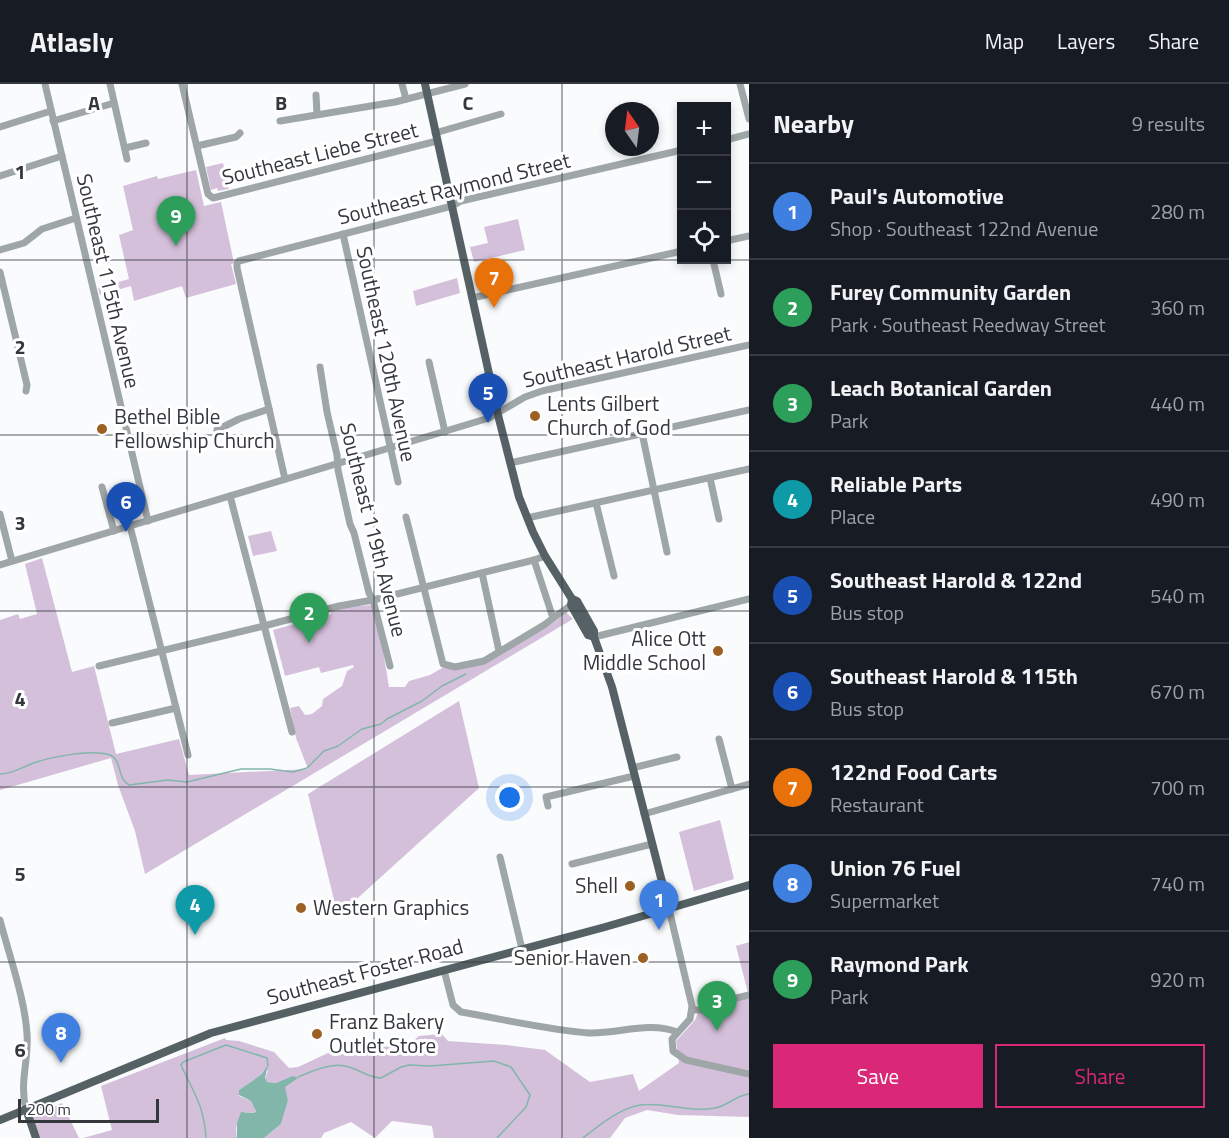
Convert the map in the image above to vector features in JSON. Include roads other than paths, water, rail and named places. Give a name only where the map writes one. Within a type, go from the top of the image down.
[{"type":"main road","points":[[425,84],[510,463],[527,518],[545,556],[572,602],[577,601],[594,631],[594,637],[612,687],[669,909]]},
{"type":"main road","name":"Southeast Foster Road","points":[[0,1120],[211,1033],[669,909],[749,885]]},
{"type":"main road","points":[[26,1109],[36,1138]]},
{"type":"street","name":"Southeast 115th Avenue","points":[[45,84],[148,520]]},
{"type":"street","points":[[110,84],[127,159]]},
{"type":"street","points":[[182,84],[197,146],[236,137],[240,133]]},
{"type":"street","points":[[402,84],[406,99]]},
{"type":"street","points":[[280,121],[406,99],[465,84]]},
{"type":"street","points":[[740,84],[749,119]]},
{"type":"street","points":[[316,95],[317,114]]},
{"type":"street","points":[[53,121],[114,103]]},
{"type":"street","points":[[0,127],[51,111]]},
{"type":"street","name":"Southeast Liebe Street","points":[[197,146],[208,194],[212,197],[225,196],[436,137],[501,114]]},
{"type":"street","points":[[731,139],[749,134]]},
{"type":"street","points":[[125,148],[146,142]]},
{"type":"street","name":"Southeast Raymond Street","points":[[269,409],[237,263],[239,261],[452,206],[461,201],[677,151]]},
{"type":"street","points":[[0,176],[62,156]]},
{"type":"street","points":[[0,250],[24,243],[42,229],[76,218]]},
{"type":"street","name":"Southeast 120th Avenue","points":[[343,234],[398,482]]},
{"type":"street","points":[[731,240],[749,236]]},
{"type":"street","points":[[472,298],[677,252]]},
{"type":"street","points":[[714,264],[721,294]]},
{"type":"street","points":[[0,272],[27,385],[26,391]]},
{"type":"street","name":"Southeast Harold Street","points":[[0,565],[489,418],[525,397],[547,389],[749,345]]},
{"type":"street","points":[[429,362],[445,432]]},
{"type":"street","name":"Southeast 119th Avenue","points":[[320,367],[350,524],[390,666]]},
{"type":"street","points":[[217,430],[245,416],[269,409],[285,479]]},
{"type":"street","points":[[510,463],[749,410]]},
{"type":"street","points":[[642,433],[667,552]]},
{"type":"street","points":[[527,518],[749,469]]},
{"type":"street","points":[[710,478],[719,519]]},
{"type":"street","points":[[102,487],[114,531]]},
{"type":"street","points":[[230,496],[292,732]]},
{"type":"street","points":[[596,503],[614,576]]},
{"type":"street","points":[[0,514],[12,561]]},
{"type":"street","points":[[406,517],[443,664],[454,667],[484,661],[544,625],[572,602]]},
{"type":"street","points":[[130,526],[188,755]]},
{"type":"street","points":[[99,666],[545,556]]},
{"type":"street","points":[[534,560],[553,618]]},
{"type":"street","points":[[482,573],[499,651]]},
{"type":"street","points":[[594,637],[749,599]]},
{"type":"street","points":[[112,723],[176,708]]},
{"type":"street","points":[[718,739],[732,789]]},
{"type":"street","points":[[549,806],[546,797],[677,757]]},
{"type":"street","points":[[644,814],[749,784]]},
{"type":"street","points":[[572,864],[652,844]]},
{"type":"street","points":[[500,857],[522,949]]},
{"type":"street","points":[[669,909],[692,1010],[690,1019],[672,1039],[671,1046],[674,1053],[680,1057],[749,1074]]},
{"type":"street","points":[[0,920],[26,1027],[27,1046],[22,1083],[26,1109]]},
{"type":"street","points":[[444,970],[453,1005],[461,1012],[588,1032],[649,1028],[677,1032]]},
{"type":"street","points":[[692,1010],[701,1010],[709,1005],[749,995]]},
{"type":"waterway","points":[[0,774],[48,759],[92,753],[114,757],[125,782],[129,785],[168,780],[187,782],[241,769],[293,772],[307,768],[324,751],[338,746],[362,729],[381,724],[422,701],[442,686],[466,674]]},
{"type":"waterway","points":[[206,1138],[201,1108],[181,1065],[183,1062],[226,1045],[267,1058],[268,1066]]},
{"type":"waterway","points":[[298,1077],[321,1068],[339,1065],[381,1078],[409,1065],[430,1066],[494,1061],[511,1067],[530,1095],[526,1107],[497,1138]]},
{"type":"waterway","points":[[583,1138],[610,1118],[632,1107],[649,1104],[706,1109],[720,1107],[740,1096],[749,1094]]},
{"type":"place","name":"Raymond Park","points":[[176,246]]},
{"type":"place","name":"122nd Food Carts","points":[[494,308]]},
{"type":"place","name":"Lents Gilbert Church of God","points":[[535,416]]},
{"type":"place","name":"Southeast Harold & 122nd","points":[[488,423]]},
{"type":"place","name":"Bethel Bible Fellowship Church","points":[[102,429]]},
{"type":"place","name":"Southeast Harold & 115th","points":[[126,532]]},
{"type":"place","name":"Furey Community Garden","points":[[309,643]]},
{"type":"place","name":"Alice Ott Middle School","points":[[718,651]]},
{"type":"place","name":"Shell","points":[[630,886]]},
{"type":"place","name":"Western Graphics","points":[[301,908]]},
{"type":"place","name":"Paul's Automotive","points":[[659,930]]},
{"type":"place","name":"Reliable Parts","points":[[195,935]]},
{"type":"place","name":"Senior Haven","points":[[643,958]]},
{"type":"place","name":"Leach Botanical Garden","points":[[717,1031]]},
{"type":"place","name":"Franz Bakery Outlet Store","points":[[317,1034]]},
{"type":"place","name":"Union 76 Fuel","points":[[61,1063]]}]
